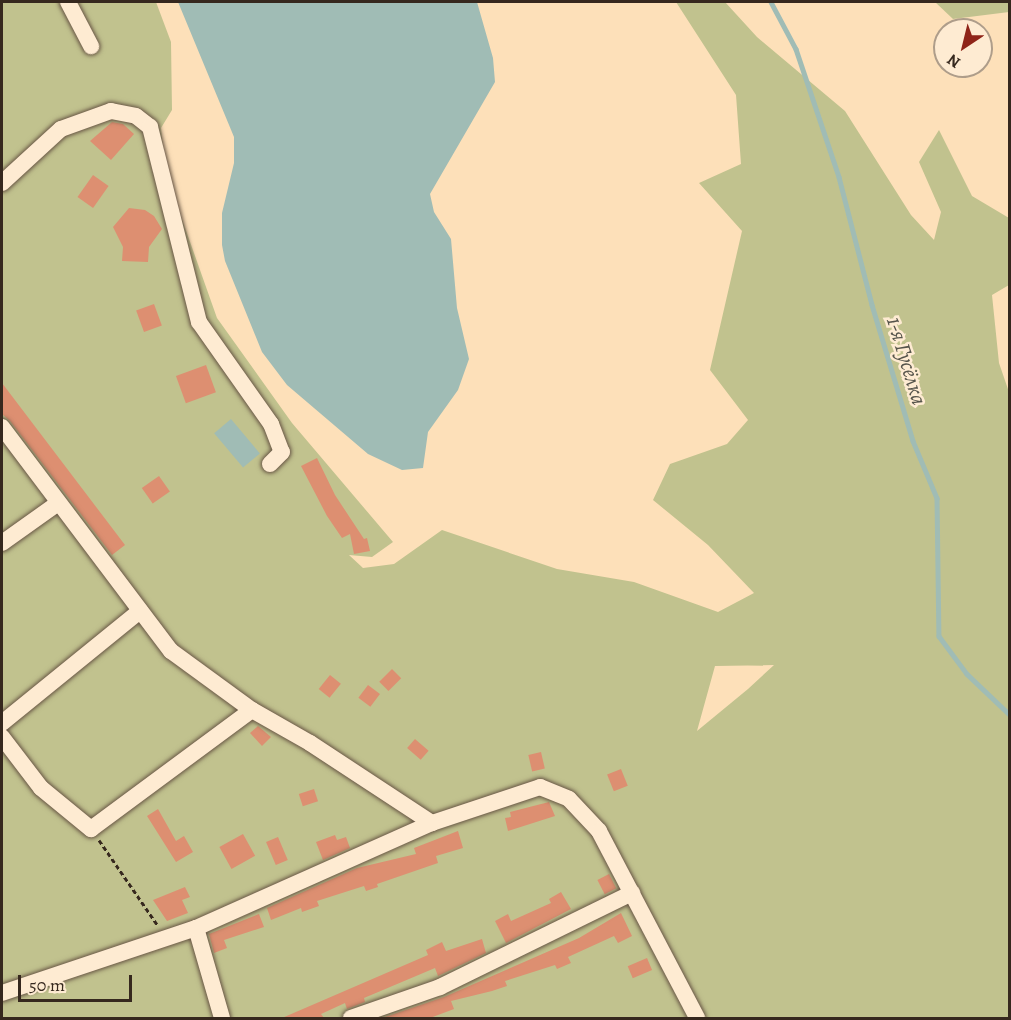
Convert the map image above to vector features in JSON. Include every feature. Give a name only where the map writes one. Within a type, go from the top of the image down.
[{"type":"lane","points":[[68,2],[91,46]]},
{"type":"lane","points":[[2,183],[61,129],[111,111],[136,116],[150,128],[199,322],[271,424],[282,452],[270,464]]},
{"type":"lane","points":[[2,427],[171,651],[252,710],[310,743],[432,823]]},
{"type":"lane","points":[[2,543],[58,503]]},
{"type":"lane","points":[[2,723],[141,611]]},
{"type":"lane","points":[[2,737],[40,788],[91,829],[252,710]]},
{"type":"lane","points":[[2,993],[196,928],[432,823],[540,787],[569,799],[599,831],[697,1018]]},
{"type":"lane","points":[[351,1018],[440,987],[632,893]]},
{"type":"lane","points":[[196,928],[222,1018]]},
{"type":"path","points":[[91,829],[167,938]]},
{"type":"green space","points":[[2,2],[156,2],[171,42],[172,110],[161,128],[166,174],[217,318],[292,423],[393,542],[372,557],[349,555],[363,568],[394,564],[442,530],[557,569],[634,582],[718,612],[754,593],[708,545],[653,500],[670,464],[727,444],[748,420],[710,370],[742,231],[699,183],[741,164],[736,95],[676,2],[725,2],[757,37],[845,111],[911,215],[934,240],[941,212],[919,162],[939,130],[972,196],[1009,218],[1009,285],[992,295],[999,363],[1010,395],[1009,1018],[2,1018]],"holes":[[[774,665],[697,731],[715,666]]]},
{"type":"green space","points":[[935,2],[1009,2],[1009,12],[952,18]]},
{"type":"water","points":[[178,2],[477,2],[493,58],[495,82],[430,194],[434,212],[451,239],[457,308],[469,359],[458,390],[428,432],[423,468],[402,470],[368,454],[287,385],[262,352],[225,261],[222,245],[222,213],[234,163],[234,137]]},
{"type":"water","points":[[231,419],[260,453],[243,468],[214,433]]},
{"type":"building","points":[[112,122],[123,124],[134,134],[111,160],[90,141]]},
{"type":"building","points":[[93,175],[109,186],[93,208],[78,197]]},
{"type":"building","points":[[129,208],[145,210],[154,216],[162,229],[149,247],[148,262],[122,261],[123,247],[113,227]]},
{"type":"building","points":[[154,304],[162,326],[144,332],[136,310]]},
{"type":"building","points":[[206,365],[216,392],[186,403],[176,376]]},
{"type":"building","points":[[2,383],[125,545],[112,555],[10,421],[2,414]]},
{"type":"building","points":[[317,458],[335,495],[364,539],[367,538],[370,551],[354,554],[350,534],[342,538],[327,516],[301,466]]},
{"type":"building","points":[[159,476],[170,492],[153,504],[142,488]]},
{"type":"building","points":[[392,669],[401,678],[388,691],[379,682]]},
{"type":"building","points":[[330,675],[341,684],[330,698],[319,689]]},
{"type":"building","points":[[368,685],[380,694],[370,707],[358,698]]},
{"type":"building","points":[[258,726],[271,737],[262,746],[250,733]]},
{"type":"building","points":[[415,739],[429,751],[421,760],[407,748]]},
{"type":"building","points":[[541,752],[545,769],[532,771],[528,755]]},
{"type":"building","points":[[621,769],[628,786],[614,791],[607,775]]},
{"type":"building","points":[[314,789],[318,801],[303,806],[299,794]]},
{"type":"building","points":[[549,802],[555,816],[508,831],[505,818],[511,817],[510,812]]},
{"type":"building","points":[[158,809],[176,841],[184,836],[193,852],[176,862],[147,816]]},
{"type":"building","points":[[458,831],[463,848],[436,856],[438,863],[377,884],[378,887],[366,891],[364,886],[317,901],[319,906],[302,912],[301,908],[271,920],[267,908],[357,868],[416,854],[414,848]]},
{"type":"building","points":[[243,834],[255,856],[232,869],[219,847]]},
{"type":"building","points":[[335,835],[337,840],[346,837],[350,848],[323,860],[316,842]]},
{"type":"building","points":[[278,837],[288,860],[276,865],[266,842]]},
{"type":"building","points":[[609,874],[616,888],[605,894],[597,880]]},
{"type":"building","points":[[185,887],[190,897],[182,900],[188,913],[167,921],[153,900]]},
{"type":"building","points":[[561,892],[571,909],[506,943],[495,921],[508,914],[511,921],[551,903],[549,899]]},
{"type":"building","points":[[621,913],[632,936],[618,943],[614,936],[568,957],[571,963],[557,969],[555,965],[505,981],[507,986],[451,1001],[454,1009],[430,1018],[382,1018],[444,997],[579,938]]},
{"type":"building","points":[[259,914],[264,927],[224,940],[227,948],[214,953],[209,934]]},
{"type":"building","points":[[482,939],[486,953],[438,976],[435,968],[364,998],[365,1002],[347,1009],[345,1003],[321,1014],[324,1018],[282,1018],[428,955],[426,950],[442,942],[446,951]]},
{"type":"building","points":[[647,958],[652,970],[633,978],[628,966]]},
{"type":"waterway","name":"1-я Гусёлка","points":[[771,2],[796,49],[839,177],[872,305],[913,441],[937,498],[939,636],[967,674],[1010,715]]}]
